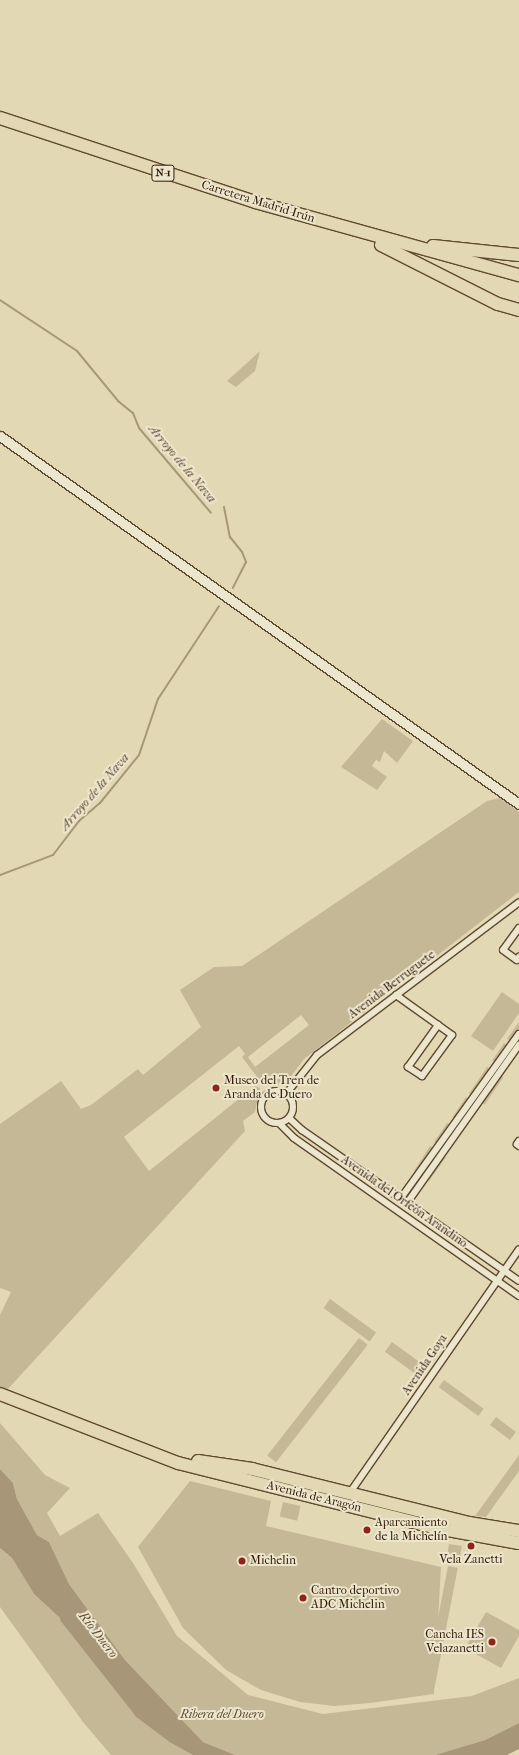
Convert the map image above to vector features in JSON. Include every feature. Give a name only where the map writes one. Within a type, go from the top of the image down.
[{"type":"highway","name":"Carretera Madrid-Irún","points":[[0,118],[188,181],[328,224],[519,275]]},
{"type":"highway","name":"N-1","points":[[328,224],[414,260],[498,304],[519,310]]},
{"type":"highway","name":"N-1","points":[[345,229],[375,232],[441,248],[519,255]]},
{"type":"highway","name":"Avenida de Aragón","points":[[0,1394],[178,1463],[444,1530],[519,1543]]},
{"type":"highway","name":"Avenida de Aragón","points":[[136,1448],[185,1459],[252,1469],[470,1523],[519,1530]]},
{"type":"street","points":[[0,436],[519,804]]},
{"type":"street","name":"Avenida Berruguete","points":[[286,1094],[317,1055],[519,902]]},
{"type":"street","points":[[519,928],[503,950],[517,960],[519,956]]},
{"type":"street","points":[[396,995],[452,1034],[422,1076],[408,1067],[438,1025]]},
{"type":"street","points":[[401,1198],[455,1123],[475,1101],[498,1070],[517,1043],[519,1034]]},
{"type":"street","points":[[278,1091],[286,1094],[293,1105],[289,1118],[279,1123],[267,1119],[261,1106],[264,1098],[270,1093],[278,1091]]},
{"type":"street","points":[[407,1203],[461,1127],[475,1101]]},
{"type":"street","name":"Avenida del Orfeón Arandino","points":[[289,1118],[302,1130],[519,1281]]},
{"type":"street","name":"Avenida del Orfeón Arandino","points":[[279,1123],[294,1138],[519,1296]]},
{"type":"street","points":[[455,1123],[461,1127]]},
{"type":"street","points":[[519,1141],[517,1144],[519,1146]]},
{"type":"street","points":[[437,1148],[443,1152]]},
{"type":"street","points":[[416,1177],[422,1182]]},
{"type":"street","name":"Avenida Goya","points":[[350,1494],[519,1249]]},
{"type":"street","points":[[309,1496],[313,1492],[350,1494]]},
{"type":"green space","points":[[260,351],[255,371],[236,387],[227,381]]},
{"type":"green space","points":[[382,719],[413,741],[397,763],[384,751],[380,762],[376,760],[372,766],[387,777],[377,790],[341,767]]},
{"type":"green space","points":[[500,798],[519,812],[519,892],[304,1059],[286,1083],[279,1085],[258,1078],[242,1057],[245,1054],[239,1046],[124,1137],[149,1171],[255,1086],[260,1088],[255,1112],[243,1121],[245,1131],[7,1390],[0,1388],[0,1315],[11,1292],[0,1288],[0,1124],[61,1081],[81,1109],[91,1105],[138,1069],[143,1075],[201,1027],[180,990],[214,967],[242,966],[487,801]],"holes":[[[301,1015],[309,1025],[255,1067],[248,1057]]]},
{"type":"green space","points":[[502,992],[519,1004],[519,1013],[493,1051],[471,1036]]},
{"type":"green space","points":[[519,1022],[519,1029],[511,1041],[507,1039]]},
{"type":"green space","points":[[504,1043],[507,1045],[496,1063],[492,1060]]},
{"type":"green space","points":[[487,1067],[490,1069],[472,1096],[469,1094]]},
{"type":"green space","points":[[500,1075],[503,1077],[485,1105],[482,1102]]},
{"type":"green space","points":[[466,1097],[469,1099],[456,1119],[453,1117]]},
{"type":"green space","points":[[447,1123],[450,1125],[437,1144],[434,1142]]},
{"type":"green space","points":[[430,1146],[434,1148],[417,1173],[414,1171]]},
{"type":"green space","points":[[443,1156],[446,1157],[429,1181],[426,1179]]},
{"type":"green space","points":[[330,1299],[376,1333],[370,1341],[324,1308]]},
{"type":"green space","points":[[359,1338],[368,1345],[276,1462],[267,1455]]},
{"type":"green space","points":[[392,1342],[422,1364],[415,1373],[385,1352]]},
{"type":"green space","points":[[444,1380],[484,1409],[478,1416],[439,1387]]},
{"type":"green space","points":[[496,1417],[516,1432],[510,1440],[490,1425]]},
{"type":"green space","name":"Ribera del Duero","points":[[0,1423],[45,1475],[70,1488],[47,1513],[60,1536],[98,1513],[133,1563],[177,1636],[248,1695],[323,1714],[472,1696],[519,1678],[519,1723],[485,1740],[435,1755],[235,1755],[203,1742],[125,1660],[69,1584],[49,1542],[37,1535],[17,1499],[13,1483],[0,1469]]},
{"type":"green space","points":[[519,1455],[519,1471],[486,1517],[475,1516]]},
{"type":"green space","name":"Cantro deportivo ADC Michelin","points":[[190,1481],[271,1501],[266,1526],[441,1567],[434,1694],[370,1703],[334,1706],[300,1702],[261,1690],[226,1670],[183,1628],[138,1547]]},
{"type":"green space","points":[[283,1502],[301,1506],[297,1521],[280,1517]]},
{"type":"green space","points":[[449,1544],[462,1546],[459,1561],[447,1559]]},
{"type":"green space","points":[[0,1548],[12,1558],[34,1594],[74,1631],[120,1684],[141,1713],[173,1737],[205,1755],[111,1755],[83,1722],[0,1607]]},
{"type":"green space","points":[[448,1566],[458,1568],[435,1688],[425,1686]]},
{"type":"green space","name":"Cancha IES Velazanetti","points":[[486,1612],[519,1630],[519,1636],[501,1668],[465,1648]]},
{"type":"water","points":[[0,1469],[13,1483],[17,1499],[37,1535],[49,1542],[69,1584],[125,1660],[203,1742],[235,1755],[206,1755],[152,1723],[141,1713],[120,1684],[74,1631],[34,1594],[12,1558],[0,1548]]},
{"type":"water","points":[[519,1723],[519,1749],[507,1755],[435,1755],[485,1740]]},
{"type":"waterway","name":"Arroyo de la Nava","points":[[0,300],[77,351],[118,401],[133,413],[139,428],[211,513]]},
{"type":"waterway","name":"Arroyo de la Nava","points":[[224,507],[230,537],[242,552],[246,562],[233,588]]},
{"type":"waterway","name":"Arroyo de la Nava","points":[[0,875],[53,855],[79,821],[100,803],[139,755],[158,699],[219,606]]},
{"type":"waterway","name":"Río Duero","points":[[66,1618],[141,1713],[173,1737],[205,1755]]},
{"type":"place","name":"Museo del Tren de Aranda de Duero","points":[[216,1088]]},
{"type":"place","name":"Aparcamiento de la Michelín","points":[[367,1530]]},
{"type":"place","name":"Vela Zanetti","points":[[471,1546]]},
{"type":"place","name":"Michelin","points":[[242,1561]]},
{"type":"place","name":"Cantro deportivo ADC Michelin","points":[[303,1598]]},
{"type":"place","name":"Cancha IES Velazanetti","points":[[492,1642]]}]
